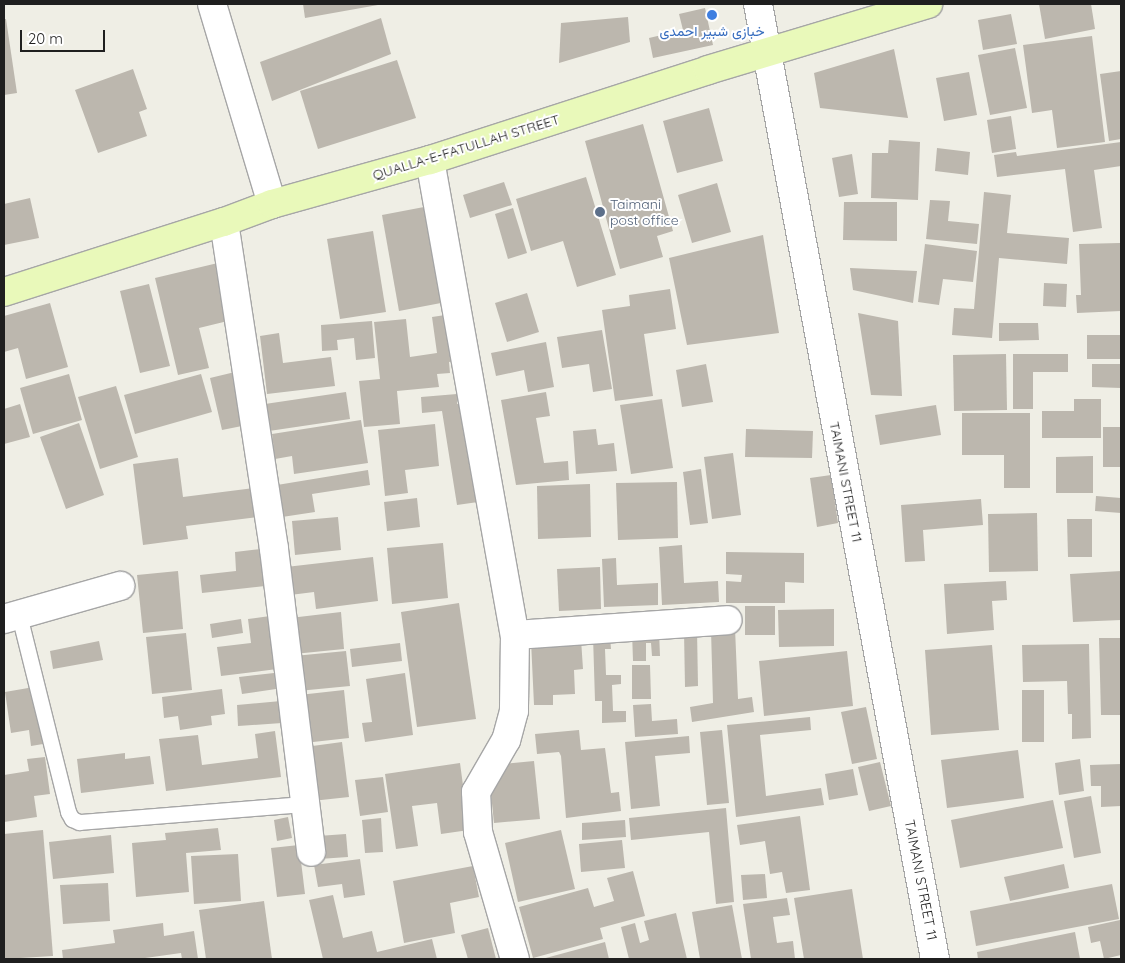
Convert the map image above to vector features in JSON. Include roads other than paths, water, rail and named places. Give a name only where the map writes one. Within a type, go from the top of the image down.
[{"type":"main road","name":"QUALLA-E-FATULLAH STREET","points":[[4,292],[224,222],[272,204],[430,160],[766,53],[928,4]]},
{"type":"street","points":[[212,4],[272,204]]},
{"type":"street","name":"TAIMANI STREET 11","points":[[758,4],[936,959]]},
{"type":"street","points":[[430,160],[515,635],[514,711],[506,740],[476,792],[478,832],[515,959]]},
{"type":"street","points":[[224,222],[274,549],[311,852]]},
{"type":"street","points":[[11,617],[120,586]]},
{"type":"street","points":[[515,635],[727,620]]},
{"type":"lane","points":[[11,617],[68,812],[72,819],[79,822],[305,804]]},
{"type":"place","name":"خبازی شبیر احمدی","points":[[712,15]]},
{"type":"place","name":"Taimani post office","points":[[600,212]]}]
